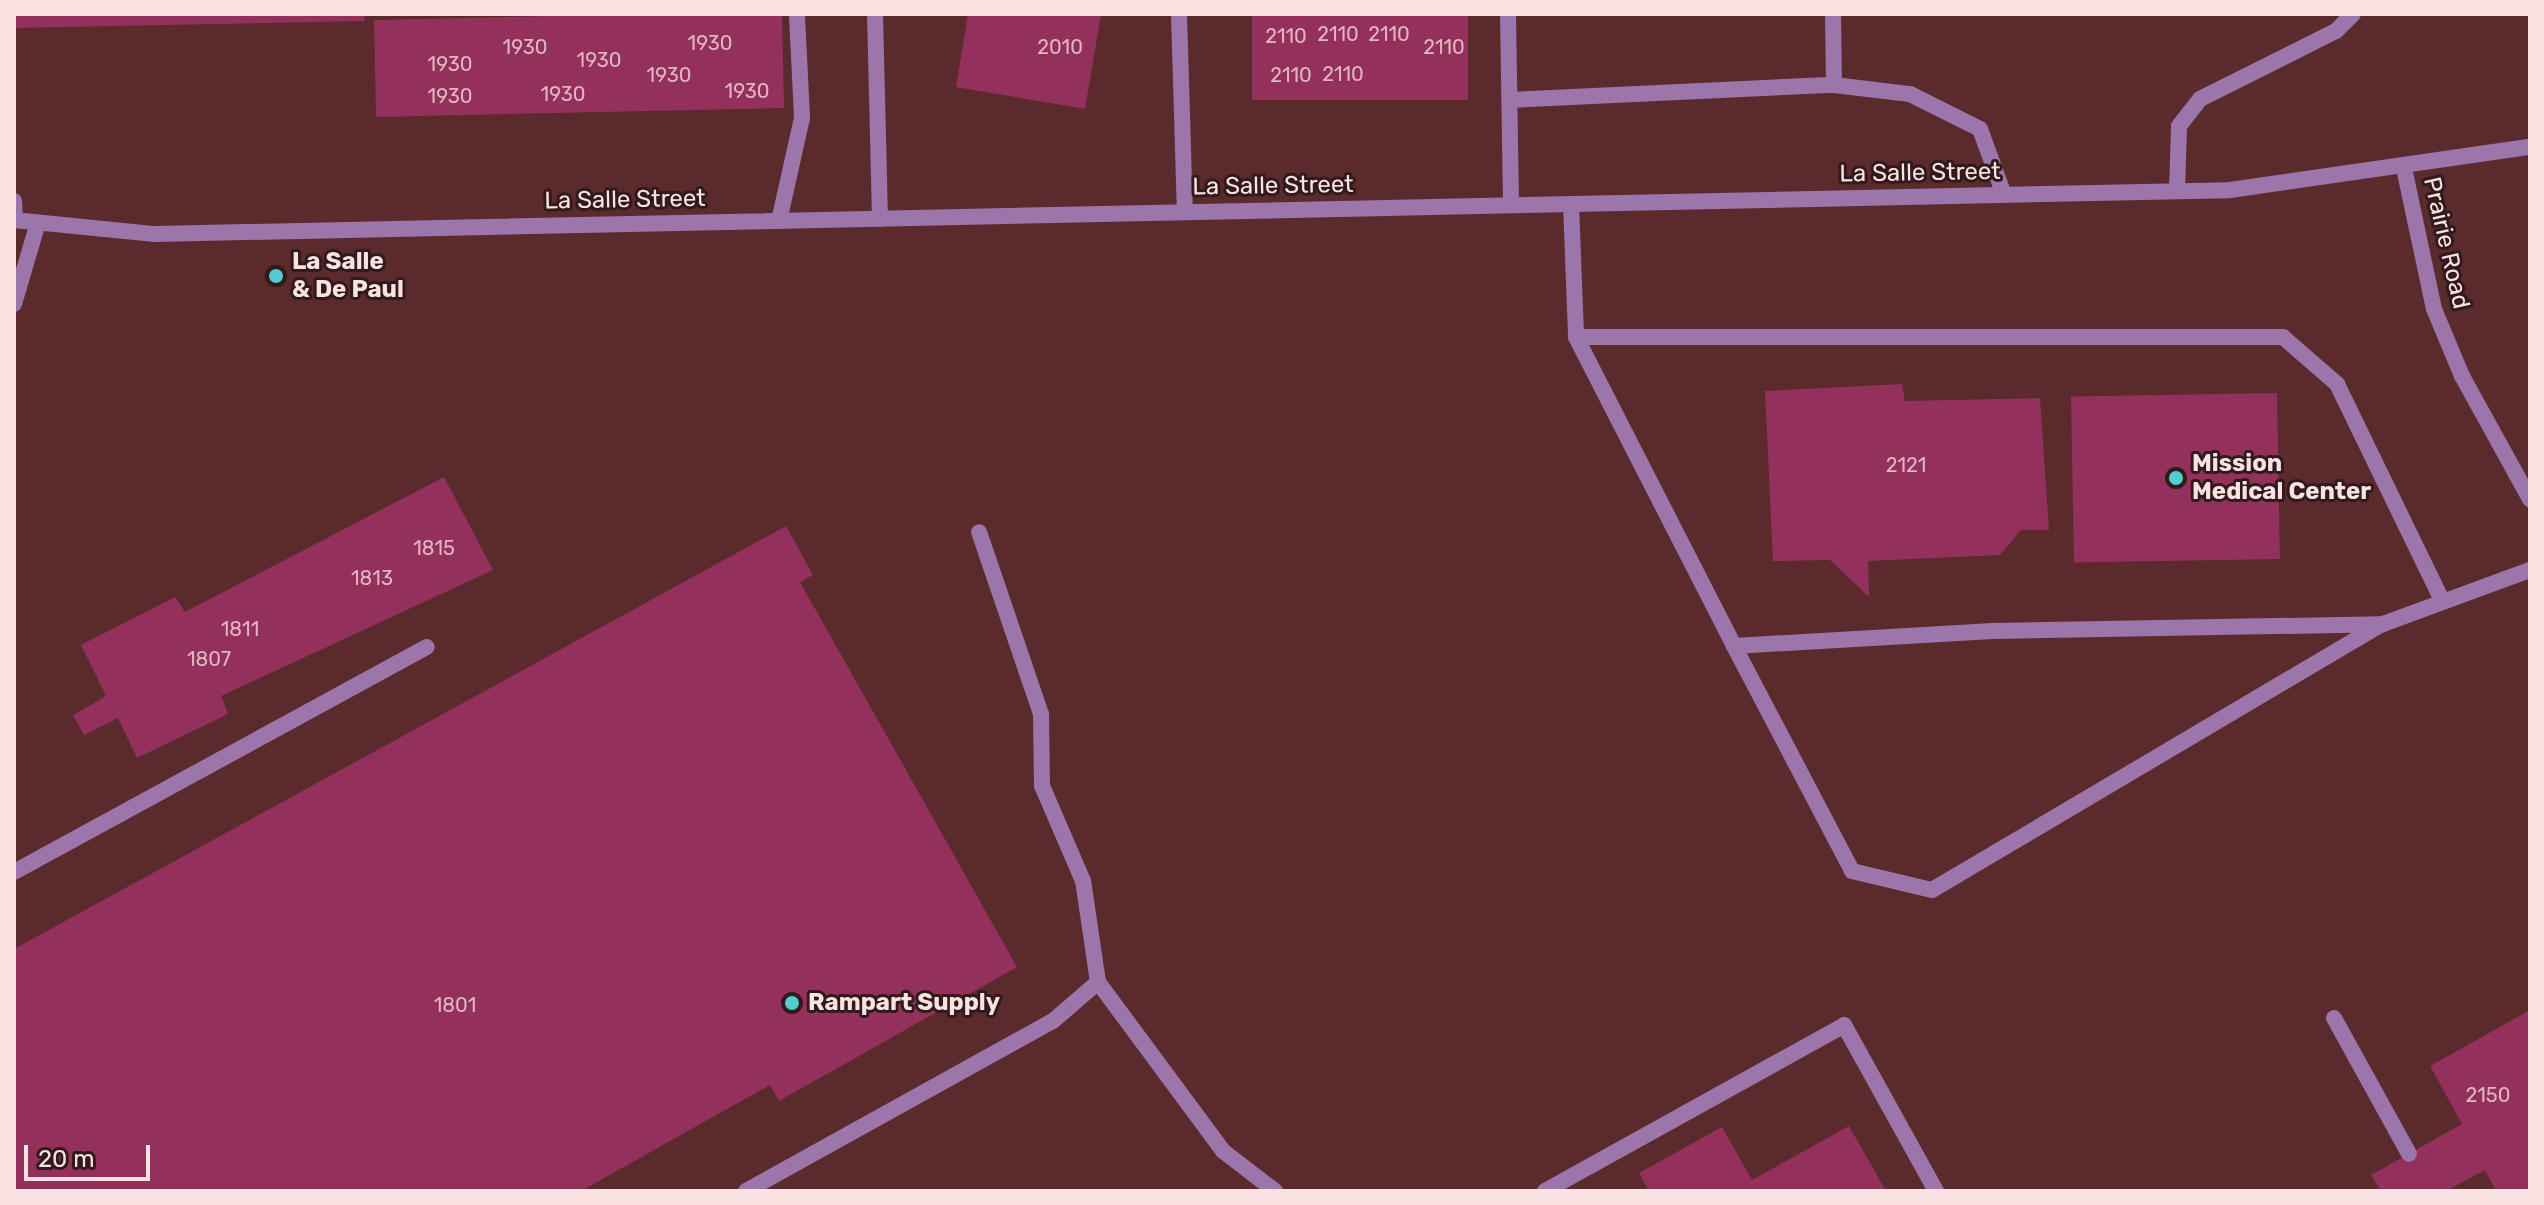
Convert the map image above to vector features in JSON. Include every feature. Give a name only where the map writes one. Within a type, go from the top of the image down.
[{"type":"street","points":[[779,221],[802,118],[797,14]]},
{"type":"street","points":[[875,14],[880,219]]},
{"type":"street","points":[[1179,14],[1185,212]]},
{"type":"street","points":[[1508,14],[1511,205]]},
{"type":"street","points":[[1833,14],[1834,85]]},
{"type":"street","points":[[2177,191],[2179,126],[2200,99],[2336,31],[2353,14]]},
{"type":"street","points":[[1510,100],[1834,85],[1910,94],[1980,129],[2004,195]]},
{"type":"street","name":"La Salle Street","points":[[15,220],[37,226],[155,234],[2177,191],[2404,168],[2530,147]]},
{"type":"street","name":"Prairie Road","points":[[2404,168],[2434,309],[2462,376],[2530,499]]},
{"type":"street","points":[[14,201],[15,220]]},
{"type":"street","points":[[1571,204],[1576,337],[1852,871],[1932,890],[2383,624],[2530,570]]},
{"type":"street","points":[[14,304],[37,226]]},
{"type":"street","points":[[1576,337],[2283,337],[2337,384],[2443,602]]},
{"type":"street","points":[[979,532],[1041,714],[1042,786],[1083,881],[1098,982],[1223,1151],[1275,1191]]},
{"type":"street","points":[[1734,646],[1993,631],[2383,624]]},
{"type":"street","points":[[14,872],[427,647]]},
{"type":"street","points":[[746,1191],[1053,1021],[1098,982]]},
{"type":"street","points":[[2334,1018],[2409,1154]]},
{"type":"street","points":[[1545,1191],[1844,1025],[1936,1191]]},
{"type":"building","points":[[14,14],[364,14],[365,21],[14,28]]},
{"type":"building","points":[[782,14],[784,108],[376,117],[374,20]]},
{"type":"building","points":[[968,14],[1101,14],[1085,109],[956,87]]},
{"type":"building","points":[[1252,14],[1468,14],[1468,100],[1252,100]]},
{"type":"building","points":[[1902,384],[1905,401],[2040,398],[2049,530],[2021,530],[2000,555],[1868,561],[1869,597],[1830,560],[1773,561],[1765,391]]},
{"type":"building","name":"Mission Medical Center","points":[[2277,393],[2280,559],[2074,563],[2071,397]]},
{"type":"building","points":[[444,477],[493,570],[221,696],[228,714],[137,758],[118,718],[84,735],[73,715],[106,696],[81,645],[175,597],[185,612]]},
{"type":"building","points":[[786,526],[813,575],[800,582],[1017,967],[779,1101],[770,1085],[581,1191],[14,1191],[14,949]]},
{"type":"building","points":[[2530,1010],[2530,1191],[2496,1191],[2485,1170],[2446,1191],[2381,1191],[2371,1175],[2462,1124],[2430,1066]]},
{"type":"building","points":[[1849,1126],[1886,1191],[1649,1191],[1639,1173],[1722,1127],[1752,1180]]},
{"type":"place","name":"La Salle & De Paul","points":[[276,276]]},
{"type":"place","name":"Mission Medical Center","points":[[2176,478]]},
{"type":"place","name":"Rampart Supply","points":[[792,1003]]}]
